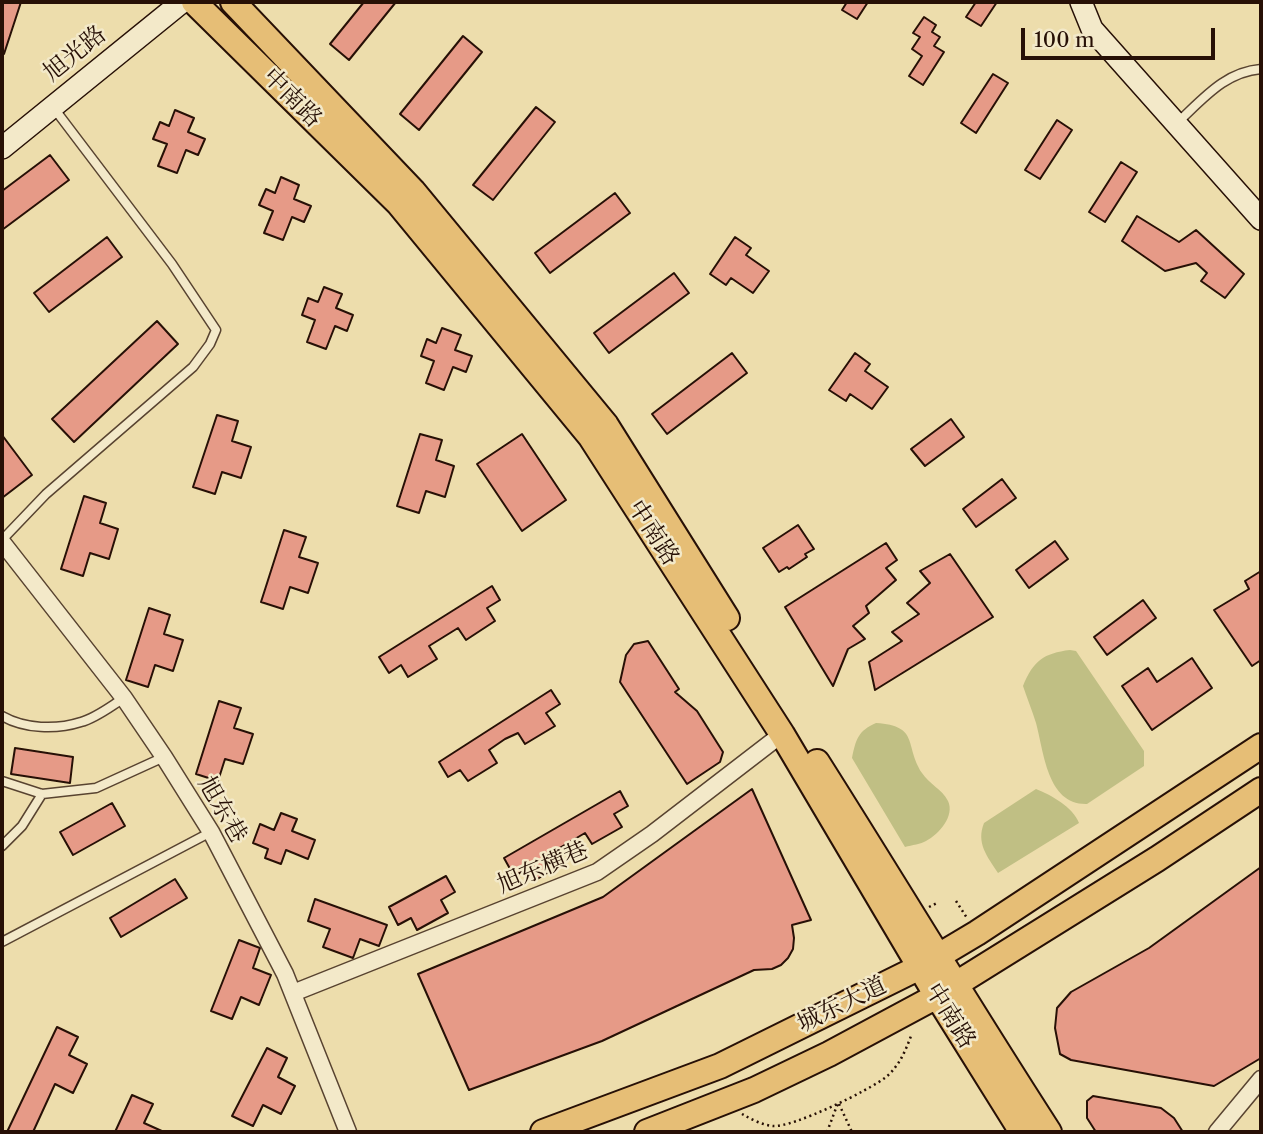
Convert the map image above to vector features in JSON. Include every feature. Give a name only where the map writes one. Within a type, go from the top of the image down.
[{"type":"main road","name":"中南路","points":[[194,2],[399,204],[590,436],[928,962],[1022,1132]]},
{"type":"main road","name":"中南路","points":[[233,2],[413,191],[606,425],[928,962]]},
{"type":"main road","name":"城东大道","points":[[543,1132],[720,1066],[928,962],[1261,746]]},
{"type":"main road","name":"城东大道","points":[[647,1132],[721,1103],[829,1054],[946,991],[1157,859],[1261,790]]},
{"type":"main road","name":"中南路","points":[[946,991],[1049,1132]]},
{"type":"street","name":"旭光路","points":[[2,148],[182,2]]},
{"type":"street","points":[[1080,2],[1092,29],[1261,219]]},
{"type":"street","name":"旭东巷","points":[[2,541],[124,698],[211,832],[285,974],[348,1132]]},
{"type":"street","name":"旭东横巷","points":[[293,993],[597,872],[652,834],[782,734]]},
{"type":"street","points":[[1217,1132],[1261,1079]]},
{"type":"lane","points":[[1176,124],[1216,88],[1243,71],[1261,69]]},
{"type":"lane","points":[[2,541],[46,494],[193,367],[210,344],[216,330],[172,264],[52,107]]},
{"type":"lane","points":[[2,716],[12,722],[46,728],[83,722],[124,698]]},
{"type":"lane","points":[[2,781],[42,794],[96,788],[164,757]]},
{"type":"lane","points":[[2,846],[22,826],[42,794]]},
{"type":"lane","points":[[2,942],[211,832]]},
{"type":"path","points":[[721,1103],[752,1120],[774,1126],[797,1121],[838,1103],[885,1077],[903,1058],[911,1036]]},
{"type":"path","points":[[827,1132],[838,1103]]},
{"type":"path","points":[[838,1103],[852,1132]]},
{"type":"shaded area","points":[[1076,651],[1144,751],[1144,766],[1087,804],[1074,802],[1063,796],[1055,786],[1045,762],[1036,723],[1023,686],[1040,660],[1053,653]]},
{"type":"shaded area","points":[[876,723],[899,728],[905,733],[922,773],[948,801],[948,818],[936,834],[924,842],[905,847],[852,758],[859,736]]},
{"type":"shaded area","points":[[1036,789],[1067,807],[1079,823],[998,873],[982,843],[984,823]]},
{"type":"building","points":[[2,2],[21,2],[4,54],[2,54]]},
{"type":"building","points":[[364,2],[396,2],[349,60],[330,44]]},
{"type":"building","points":[[847,2],[868,2],[857,19],[842,10]]},
{"type":"building","points":[[976,2],[997,2],[981,26],[966,17]]},
{"type":"building","points":[[924,17],[936,25],[932,32],[940,37],[934,46],[944,52],[923,85],[909,76],[922,56],[912,49],[920,37],[913,33]]},
{"type":"building","points":[[463,36],[482,52],[419,130],[400,114]]},
{"type":"building","points":[[993,74],[1008,83],[976,133],[961,123]]},
{"type":"building","points":[[536,107],[555,122],[493,200],[473,185]]},
{"type":"building","points":[[175,110],[194,118],[188,132],[205,139],[198,155],[186,150],[177,173],[158,166],[167,144],[153,139],[160,122],[169,126]]},
{"type":"building","points":[[1057,120],[1072,130],[1040,179],[1025,170]]},
{"type":"building","points":[[50,155],[69,180],[2,230],[2,191]]},
{"type":"building","points":[[1121,162],[1137,172],[1105,222],[1089,212]]},
{"type":"building","points":[[281,177],[299,185],[294,199],[311,206],[304,222],[292,217],[283,240],[264,233],[273,211],[259,205],[266,189],[275,193]]},
{"type":"building","points":[[615,193],[630,213],[550,273],[535,253]]},
{"type":"building","points":[[1137,216],[1179,242],[1196,230],[1244,274],[1225,298],[1201,281],[1207,273],[1196,263],[1165,271],[1122,241]]},
{"type":"building","points":[[107,237],[122,257],[49,312],[34,293]]},
{"type":"building","points":[[735,237],[751,248],[746,255],[769,271],[753,293],[731,278],[726,285],[710,274]]},
{"type":"building","points":[[674,273],[689,293],[609,353],[594,333]]},
{"type":"building","points":[[324,287],[342,294],[336,308],[353,315],[347,331],[335,326],[326,349],[307,342],[315,320],[302,315],[308,298],[318,302]]},
{"type":"building","points":[[157,321],[178,344],[74,442],[52,419]]},
{"type":"building","points":[[442,328],[461,335],[455,350],[472,356],[466,372],[453,367],[444,390],[426,383],[434,361],[421,356],[427,339],[436,343]]},
{"type":"building","points":[[732,353],[747,373],[667,434],[652,414]]},
{"type":"building","points":[[855,353],[870,364],[865,371],[888,387],[872,409],[850,394],[846,401],[829,390]]},
{"type":"building","points":[[217,415],[238,421],[232,441],[251,447],[241,478],[222,472],[215,494],[193,487]]},
{"type":"building","points":[[951,419],[964,437],[925,466],[911,449]]},
{"type":"building","points":[[420,434],[442,440],[436,460],[454,466],[445,497],[426,491],[419,513],[397,506]]},
{"type":"building","points":[[522,434],[566,500],[522,531],[477,464]]},
{"type":"building","points":[[2,435],[32,475],[2,498]]},
{"type":"building","points":[[1002,479],[1016,498],[976,527],[963,509]]},
{"type":"building","points":[[84,496],[106,503],[100,523],[118,529],[109,559],[90,553],[83,576],[61,569]]},
{"type":"building","points":[[798,525],[814,549],[789,569],[787,567],[779,572],[763,548]]},
{"type":"building","points":[[284,530],[306,537],[299,557],[318,563],[308,593],[290,587],[283,609],[261,602]]},
{"type":"building","points":[[1055,541],[1068,559],[1029,588],[1016,570]]},
{"type":"building","points":[[886,543],[897,560],[886,568],[896,580],[866,606],[869,613],[853,626],[865,639],[848,649],[833,686],[785,607]]},
{"type":"building","points":[[950,554],[993,617],[875,690],[869,662],[902,641],[892,632],[919,614],[907,603],[930,583],[920,571]]},
{"type":"building","points":[[1261,571],[1261,660],[1252,666],[1214,610],[1249,589],[1245,581]]},
{"type":"building","points":[[492,586],[500,600],[487,608],[495,621],[466,640],[458,628],[429,646],[437,659],[408,677],[401,665],[389,673],[379,657]]},
{"type":"building","points":[[1143,600],[1156,618],[1107,655],[1094,637]]},
{"type":"building","points":[[149,608],[170,615],[164,634],[183,640],[173,671],[155,665],[148,687],[126,680]]},
{"type":"building","points":[[648,641],[679,689],[675,692],[697,711],[723,752],[720,762],[687,784],[620,682],[626,655],[634,644]]},
{"type":"building","points":[[1192,658],[1212,688],[1152,730],[1122,686],[1148,668],[1157,682]]},
{"type":"building","points":[[551,690],[560,704],[546,713],[555,726],[525,744],[518,733],[505,739],[489,750],[497,763],[468,781],[460,770],[448,777],[439,762]]},
{"type":"building","points":[[219,701],[241,708],[234,728],[253,734],[243,764],[225,759],[218,781],[196,774]]},
{"type":"building","points":[[15,748],[73,757],[70,783],[11,774]]},
{"type":"building","points":[[752,789],[811,920],[792,925],[793,949],[788,958],[781,965],[772,969],[754,970],[602,1041],[469,1090],[418,974],[603,897]]},
{"type":"building","points":[[620,791],[628,806],[614,814],[622,827],[592,844],[585,833],[556,850],[564,863],[534,881],[527,869],[514,876],[504,858]]},
{"type":"building","points":[[112,803],[125,826],[73,855],[60,832]]},
{"type":"building","points":[[281,813],[297,819],[292,831],[315,840],[308,859],[286,850],[281,864],[265,858],[268,849],[253,843],[260,824],[274,830]]},
{"type":"building","points":[[1261,867],[1261,1058],[1214,1086],[1071,1060],[1060,1054],[1055,1028],[1057,1008],[1071,992],[1149,948]]},
{"type":"building","points":[[446,876],[455,892],[441,900],[448,913],[417,930],[411,918],[398,925],[389,907]]},
{"type":"building","points":[[175,879],[187,898],[121,937],[110,918]]},
{"type":"building","points":[[315,899],[387,925],[379,946],[360,939],[353,958],[323,947],[330,929],[308,921]]},
{"type":"building","points":[[239,940],[260,948],[253,968],[271,975],[259,1005],[241,997],[232,1019],[211,1011]]},
{"type":"building","points":[[57,1027],[78,1037],[69,1055],[87,1064],[73,1093],[55,1084],[33,1132],[7,1132]]},
{"type":"building","points":[[267,1048],[287,1058],[278,1077],[295,1086],[281,1114],[263,1105],[253,1126],[232,1116]]},
{"type":"building","points":[[132,1095],[153,1104],[144,1123],[164,1132],[115,1132]]},
{"type":"building","points":[[1093,1096],[1161,1108],[1174,1118],[1183,1132],[1096,1132],[1087,1118],[1087,1101]]}]
